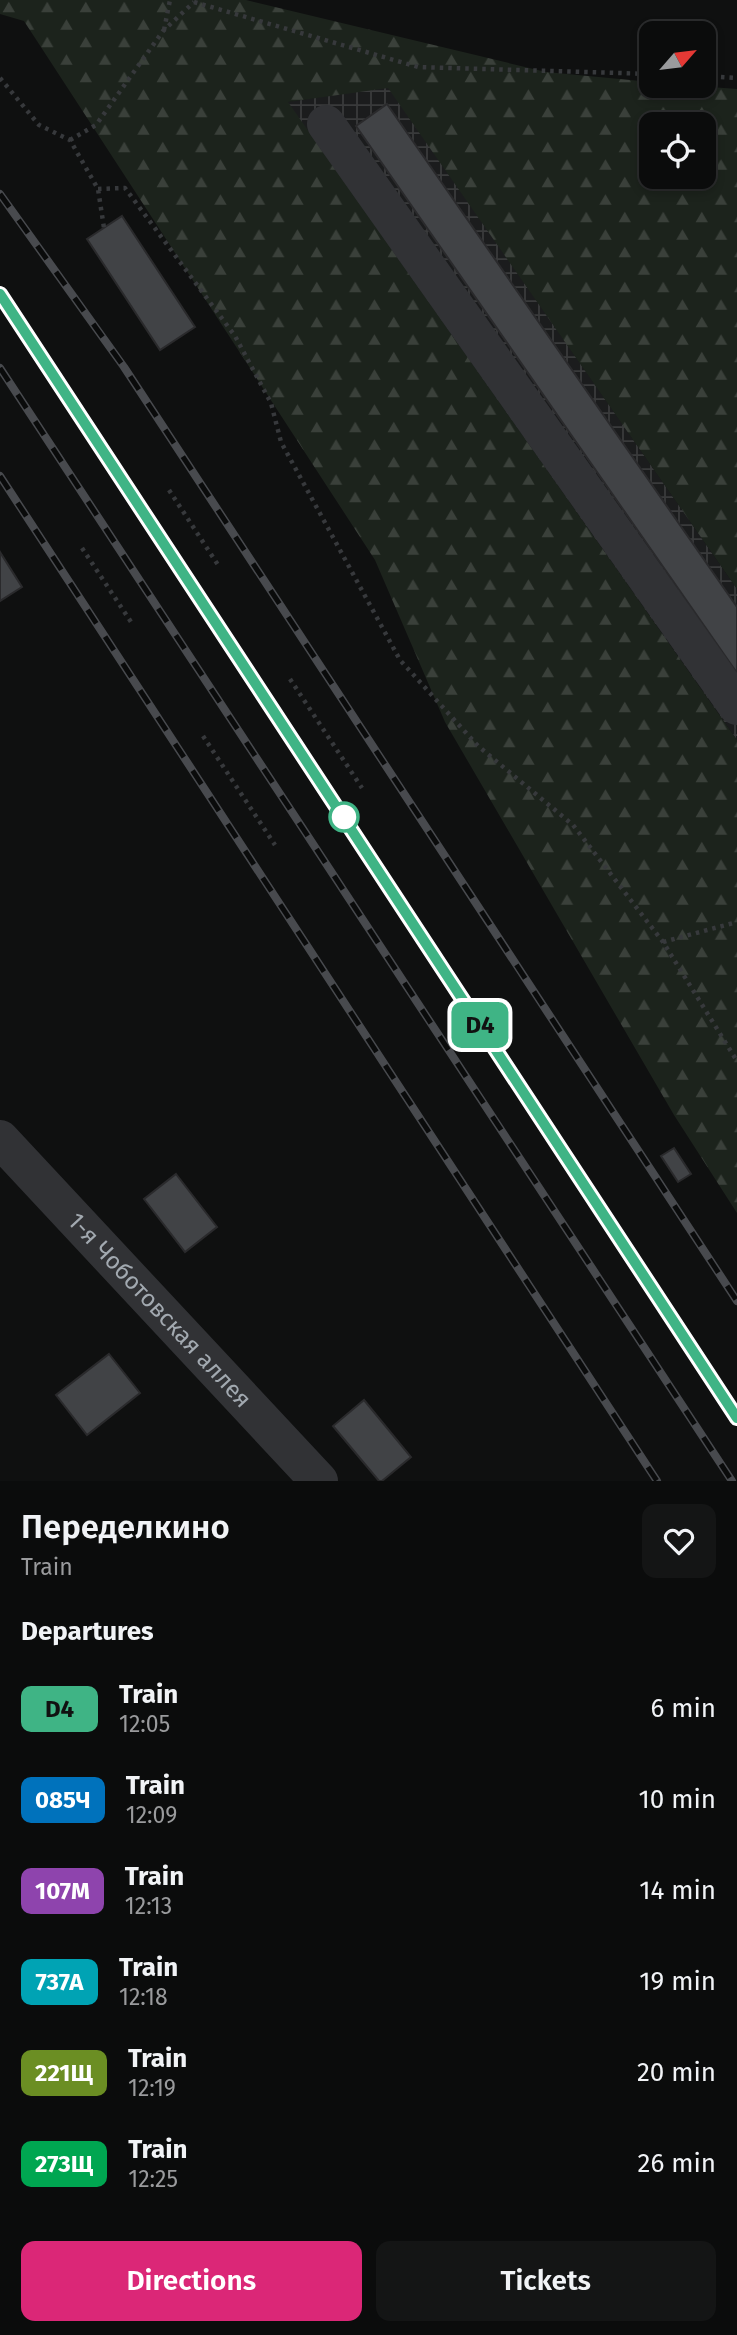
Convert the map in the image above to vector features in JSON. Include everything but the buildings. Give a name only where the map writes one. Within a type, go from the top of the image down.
[{"type":"street","points":[[326,124],[737,706]]},
{"type":"street","name":"1-я Чоботовская аллея","points":[[0,1139],[319,1481]]},
{"type":"path","points":[[163,31],[170,0]]},
{"type":"path","points":[[70,140],[96,125],[163,31],[196,1],[418,67],[639,74]]},
{"type":"path","points":[[716,77],[737,78]]},
{"type":"path","points":[[0,78],[38,125],[70,140],[98,189],[104,228]]},
{"type":"path","points":[[98,189],[125,188],[235,336],[271,403],[282,442],[400,660],[478,746],[573,825],[663,942],[737,1061]]},
{"type":"path","points":[[169,490],[220,568]]},
{"type":"path","points":[[82,548],[133,625]]},
{"type":"path","points":[[290,679],[362,788]]},
{"type":"path","points":[[203,736],[275,845]]},
{"type":"path","points":[[663,942],[737,922]]},
{"type":"shaded area","points":[[388,87],[737,589],[737,740],[287,102]]},
{"type":"green space","points":[[0,0],[246,0],[546,72],[639,81],[639,98],[716,98],[716,87],[737,89],[737,589],[388,88],[288,102],[737,740],[737,1213],[674,1115],[445,722],[375,560],[24,21],[0,14]]},
{"type":"railway","points":[[0,194],[124,367],[737,1301]]},
{"type":"railway","points":[[0,294],[737,1418]]},
{"type":"railway","points":[[0,368],[732,1481]]},
{"type":"railway","points":[[0,476],[657,1481]]},
{"type":"train","name":"D4","points":[[0,294],[737,1418]]}]
